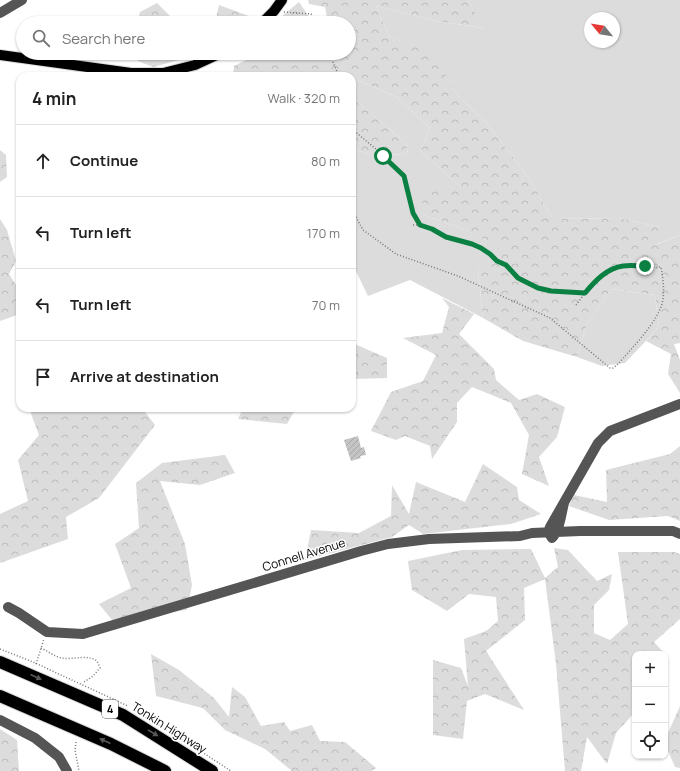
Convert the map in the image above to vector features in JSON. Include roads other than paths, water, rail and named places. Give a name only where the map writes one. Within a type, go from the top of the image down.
[{"type":"highway","name":"Tonkin Highway","points":[[0,662],[123,715],[212,771]]},
{"type":"highway","points":[[0,696],[111,744],[165,771]]},
{"type":"main road","points":[[269,16],[282,0]]},
{"type":"main road","points":[[0,55],[16,57]]},
{"type":"main road","points":[[36,60],[124,72]]},
{"type":"main road","points":[[167,72],[195,65],[205,60]]},
{"type":"street","points":[[0,13],[22,0]]},
{"type":"street","points":[[553,534],[564,503],[598,443],[610,431],[680,404]]},
{"type":"street","name":"Connell Avenue","points":[[0,600],[8,607],[43,629],[83,634],[388,544],[429,539],[520,536],[532,540],[553,534],[579,537],[618,530],[673,531],[680,534]]},
{"type":"street","points":[[0,720],[35,738],[59,757],[67,771]]}]
